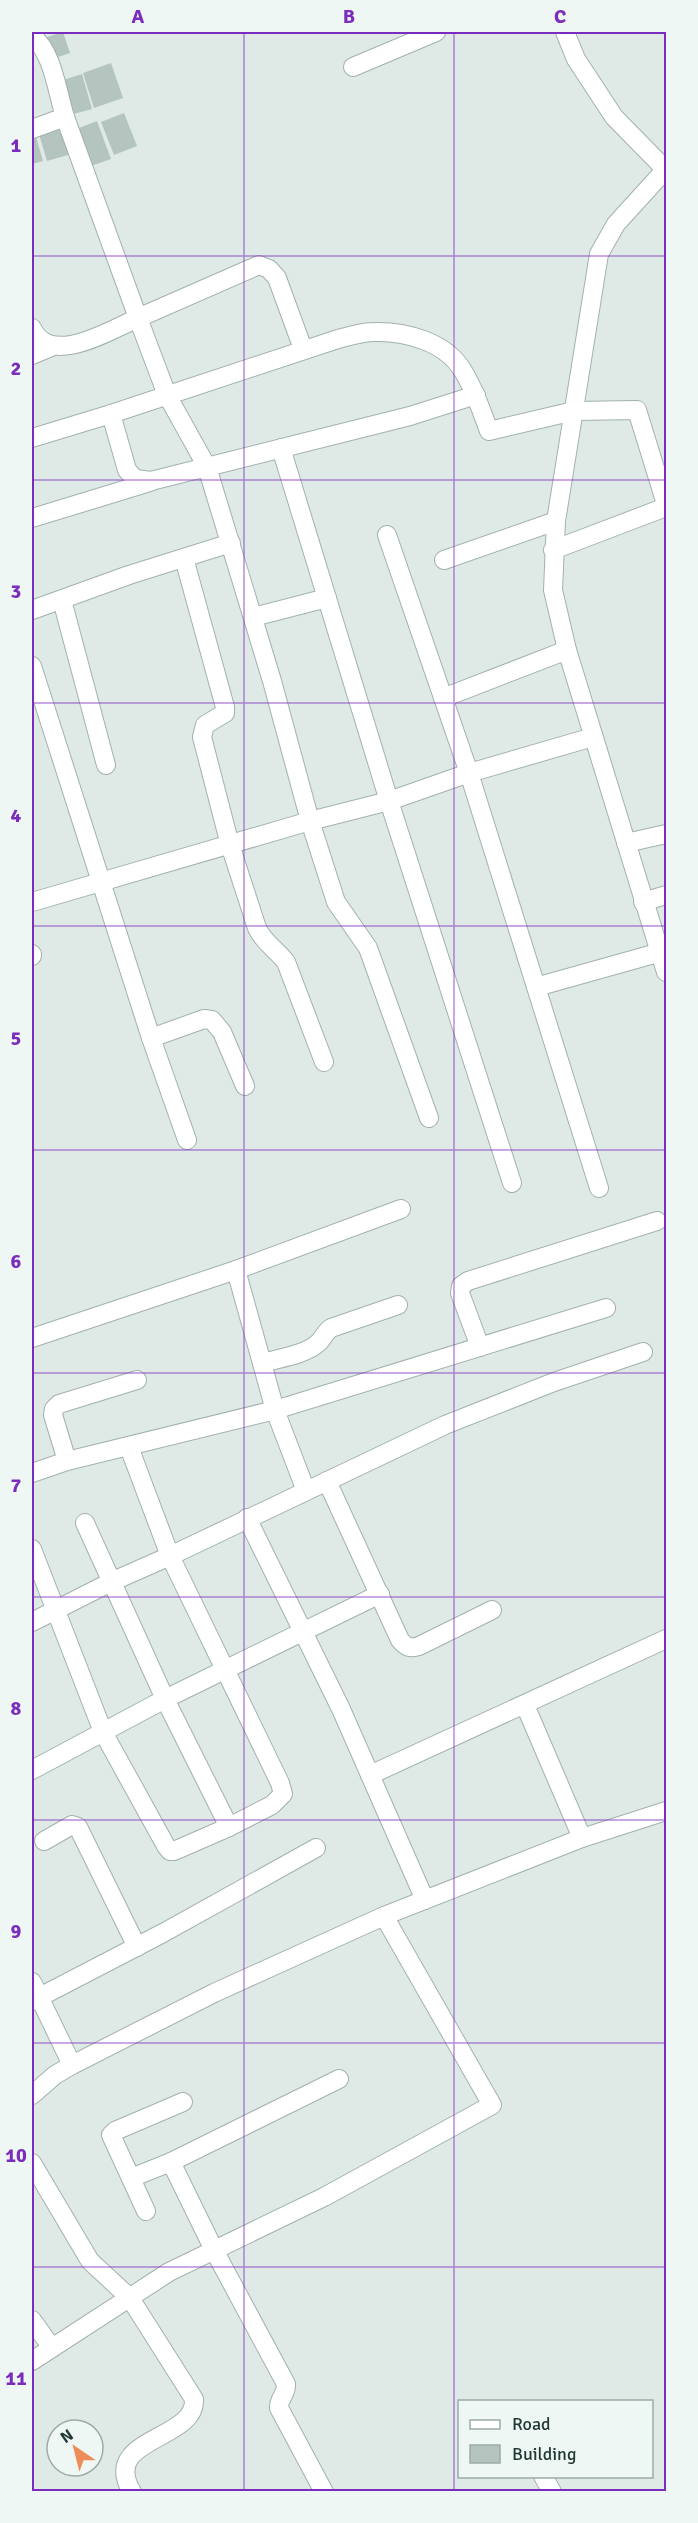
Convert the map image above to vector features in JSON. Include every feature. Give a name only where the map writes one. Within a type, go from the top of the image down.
[{"type":"street","points":[[353,67],[436,32]]},
{"type":"street","points":[[565,32],[576,59],[614,117],[666,170],[616,224],[599,254],[556,520],[553,590],[567,650],[666,972]]},
{"type":"street","points":[[32,36],[47,58],[65,117],[167,395],[207,467],[336,903],[368,948],[429,1118]]},
{"type":"street","points":[[32,129],[65,117]]},
{"type":"street","points":[[32,355],[51,347],[72,346],[259,265],[269,269],[277,278],[303,349]]},
{"type":"street","points":[[32,328],[35,335],[51,347]]},
{"type":"street","points":[[32,438],[338,339],[373,332],[403,333],[428,342],[450,355],[462,369],[476,395],[489,430],[574,411],[637,410],[666,506],[554,550]]},
{"type":"street","points":[[32,518],[151,482],[410,416],[476,395]]},
{"type":"street","points":[[111,414],[127,470],[135,479],[151,482]]},
{"type":"street","points":[[281,448],[389,801],[512,1183]]},
{"type":"street","points":[[444,560],[556,520]]},
{"type":"street","points":[[387,535],[468,773],[599,1188]]},
{"type":"street","points":[[32,610],[231,543]]},
{"type":"street","points":[[184,558],[225,707],[225,713],[205,725],[202,737],[230,845],[257,928],[262,939],[279,952],[286,962],[324,1062]]},
{"type":"street","points":[[253,617],[327,598]]},
{"type":"street","points":[[62,600],[106,765]]},
{"type":"street","points":[[443,698],[567,650]]},
{"type":"street","points":[[32,666],[151,1038],[187,1140]]},
{"type":"street","points":[[32,902],[310,821],[389,801],[468,773],[593,737]]},
{"type":"street","points":[[626,843],[666,834]]},
{"type":"street","points":[[643,902],[666,895]]},
{"type":"street","points":[[536,987],[661,952]]},
{"type":"street","points":[[151,1038],[204,1019],[212,1020],[222,1032],[245,1086]]},
{"type":"street","points":[[32,1338],[236,1270],[401,1209]]},
{"type":"street","points":[[480,1347],[460,1293],[461,1287],[468,1281],[657,1221]]},
{"type":"street","points":[[236,1270],[274,1410],[306,1491]]},
{"type":"street","points":[[262,1363],[312,1348],[331,1328],[398,1305]]},
{"type":"street","points":[[32,1473],[67,1461],[274,1410],[606,1308]]},
{"type":"street","points":[[32,1622],[111,1582],[445,1425],[501,1402],[643,1352]]},
{"type":"street","points":[[67,1461],[53,1415],[54,1409],[59,1404],[137,1380]]},
{"type":"street","points":[[32,1549],[103,1732],[170,1851],[229,1827],[272,1805],[283,1794],[280,1783],[170,1556],[129,1447]]},
{"type":"street","points":[[327,1481],[400,1640],[412,1648],[492,1610]]},
{"type":"street","points":[[247,1518],[303,1631],[425,1900]]},
{"type":"street","points":[[85,1523],[165,1699],[229,1827]]},
{"type":"street","points":[[32,1770],[224,1669],[380,1594]]},
{"type":"street","points":[[370,1775],[666,1640]]},
{"type":"street","points":[[525,1705],[582,1838]]},
{"type":"street","points":[[32,2095],[72,2065],[214,1993],[384,1916],[582,1838],[666,1811]]},
{"type":"street","points":[[44,1841],[72,1825],[78,1827],[137,1947]]},
{"type":"street","points":[[72,2065],[34,1994],[137,1947],[316,1848]]},
{"type":"street","points":[[32,2361],[169,2272],[324,2196],[492,2105],[384,1916]]},
{"type":"street","points":[[131,2178],[171,2162],[339,2079]]},
{"type":"street","points":[[146,2211],[111,2138],[112,2132],[183,2102]]},
{"type":"street","points":[[171,2162],[214,2250],[286,2384],[286,2394],[279,2402],[279,2408],[324,2492]]},
{"type":"street","points":[[32,2163],[90,2261],[130,2298],[190,2391],[195,2407],[191,2414],[177,2426],[135,2451],[125,2464],[124,2472],[132,2492]]},
{"type":"street","points":[[32,2320],[52,2348]]},
{"type":"street","points":[[544,2478],[552,2492]]},
{"type":"building","points":[[63,32],[70,53],[52,59],[44,38]]},
{"type":"building","points":[[111,63],[123,98],[94,108],[83,73]]},
{"type":"building","points":[[82,74],[92,109],[70,115],[60,81]]},
{"type":"building","points":[[124,113],[137,146],[114,155],[101,122]]},
{"type":"building","points":[[97,121],[111,159],[88,167],[74,130]]},
{"type":"building","points":[[61,128],[68,155],[47,161],[39,134]]},
{"type":"building","points":[[36,137],[43,161],[32,164],[32,138]]}]
